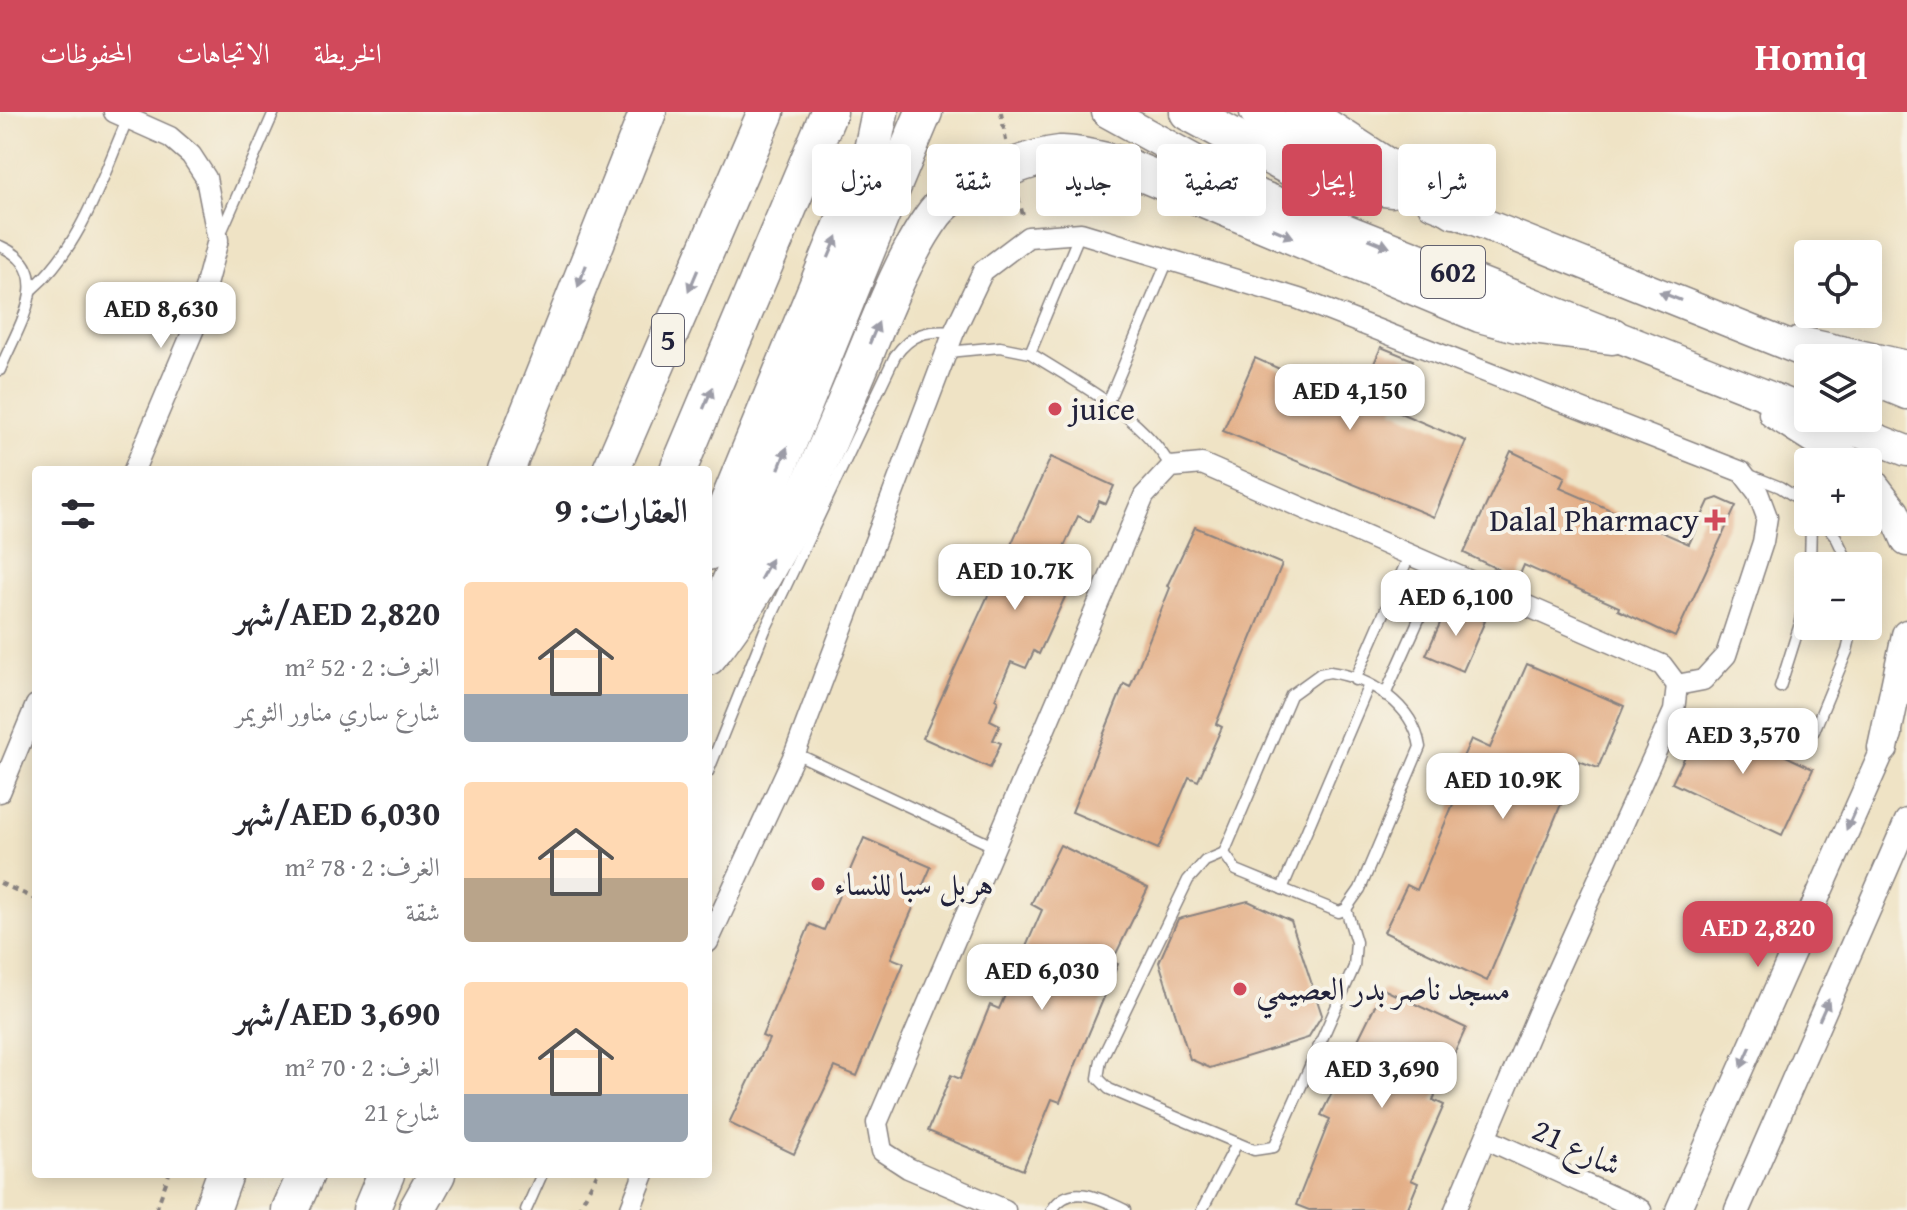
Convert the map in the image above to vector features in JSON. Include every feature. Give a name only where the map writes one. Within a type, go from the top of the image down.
[{"type":"highway","points":[[610,203],[632,112]]},
{"type":"highway","points":[[508,466],[648,112]]},
{"type":"highway","points":[[631,154],[660,112]]},
{"type":"highway","name":"5","points":[[613,466],[766,112]]},
{"type":"highway","name":"5","points":[[680,466],[829,112]]},
{"type":"highway","points":[[712,542],[871,155],[880,112]]},
{"type":"highway","points":[[712,624],[765,503],[841,306],[924,112]]},
{"type":"highway","points":[[1188,112],[1295,170],[1335,181],[1391,189]]},
{"type":"highway","points":[[1303,112],[1398,174]]},
{"type":"highway","points":[[712,652],[740,618],[783,538],[836,424],[889,297],[936,211],[975,185],[1025,162],[1063,154],[1120,164],[1480,314],[1541,328],[1612,336]]},
{"type":"highway","points":[[212,1210],[224,1178]]},
{"type":"highway","points":[[290,1210],[304,1178]]},
{"type":"highway","points":[[371,1210],[384,1178]]},
{"type":"highway","points":[[417,1210],[435,1178]]},
{"type":"main road","name":"602","points":[[1107,112],[1254,193],[1794,407]]},
{"type":"main road","name":"602","points":[[1255,112],[1398,191]]},
{"type":"main road","name":"602","points":[[1469,216],[1794,347]]},
{"type":"main road","points":[[1709,312],[1802,343],[1907,366]]},
{"type":"main road","points":[[1673,359],[1787,420],[1830,448]]},
{"type":"main road","points":[[1882,384],[1907,394]]},
{"type":"main road","points":[[1859,432],[1907,451]]},
{"type":"main road","points":[[1882,496],[1894,512],[1907,541]]},
{"type":"main road","points":[[1883,748],[1907,635]]},
{"type":"street","points":[[121,115],[170,137],[191,155],[206,178],[218,240],[195,326],[136,466]]},
{"type":"street","points":[[712,933],[795,753],[954,332],[983,271],[1028,237],[1081,233],[1299,299],[1742,472],[1758,493],[1767,517],[1763,542],[1726,655],[1703,680],[1677,685]]},
{"type":"street","points":[[1005,1210],[908,1168],[882,1151],[877,1123],[1144,496],[1171,467],[1202,464],[1662,665],[1677,685],[1674,711],[1538,1013],[1455,1210]]},
{"type":"street","points":[[1678,1210],[1883,748],[1907,701]]},
{"type":"street","points":[[3,779],[32,714]]},
{"type":"street","points":[[1737,1210],[1907,821]]},
{"type":"street","name":"شارع 21","points":[[1487,1139],[1641,1210]]},
{"type":"street","points":[[630,1210],[643,1179]]},
{"type":"street","points":[[643,1179],[649,1210]]},
{"type":"lane","points":[[218,240],[274,112]]},
{"type":"lane","points":[[0,370],[32,289],[55,267],[73,241],[121,115]]},
{"type":"lane","points":[[1030,353],[1081,233]]},
{"type":"lane","points":[[0,246],[25,262],[32,289]]},
{"type":"lane","points":[[1108,402],[1168,260]]},
{"type":"lane","points":[[712,762],[765,630],[895,356],[907,340],[928,330],[954,332]]},
{"type":"lane","points":[[948,352],[1000,347],[1030,353],[1108,402],[1160,448],[1171,467]]},
{"type":"lane","points":[[1742,472],[1794,496]]},
{"type":"lane","points":[[1355,680],[1409,556]]},
{"type":"lane","points":[[1385,695],[1441,570]]},
{"type":"lane","points":[[1780,687],[1795,640]]},
{"type":"lane","points":[[1814,731],[1850,640]]},
{"type":"lane","points":[[1224,853],[1236,870],[1339,912],[1346,909],[1360,889],[1420,747],[1401,705],[1340,674],[1320,674],[1291,695],[1224,853],[1205,861],[1188,880],[1097,1072],[1098,1078],[1109,1089],[1237,1143],[1267,1151],[1282,1134],[1354,967],[1356,942],[1346,909]]},
{"type":"lane","points":[[1282,889],[1368,687]]},
{"type":"lane","points":[[795,753],[993,846]]},
{"type":"lane","points":[[1202,1210],[1237,1143]]},
{"type":"lane","points":[[526,1210],[540,1178]]},
{"type":"lane","points":[[1052,1210],[1064,1197],[1076,1194],[1091,1195],[1125,1210]]},
{"type":"path","points":[[0,883],[32,897]]},
{"type":"path","points":[[156,1210],[168,1178]]},
{"type":"path","points":[[578,1210],[595,1178]]},
{"type":"building","points":[[1381,347],[1413,360],[1393,410],[1466,441],[1434,517],[1223,431],[1255,358],[1357,404]]},
{"type":"building","points":[[1511,451],[1565,477],[1560,488],[1689,544],[1709,501],[1718,498],[1736,506],[1675,637],[1618,610],[1619,607],[1524,565],[1518,579],[1464,553]]},
{"type":"building","points":[[1051,457],[1114,486],[1106,504],[1099,501],[1090,522],[1078,516],[1063,549],[1056,565],[1070,571],[1064,583],[1070,586],[1039,654],[1034,651],[1026,668],[1011,662],[995,699],[998,701],[990,720],[1000,725],[993,740],[1001,743],[990,768],[923,738]]},
{"type":"building","points":[[1195,527],[1282,564],[1216,724],[1222,727],[1198,781],[1189,777],[1158,849],[1072,812],[1124,684],[1130,687],[1170,588],[1167,586]]},
{"type":"building","points":[[1448,605],[1485,621],[1463,671],[1426,655]]},
{"type":"building","points":[[1527,664],[1624,706],[1598,768],[1579,761],[1487,981],[1384,932],[1407,885],[1417,890],[1459,790],[1450,786],[1471,739],[1490,748]]},
{"type":"building","points":[[1704,717],[1813,769],[1782,835],[1672,783]]},
{"type":"building","points":[[864,838],[931,867],[891,958],[904,963],[857,1076],[835,1067],[794,1154],[729,1123],[769,1039],[762,1036],[810,924],[824,930]]},
{"type":"building","points":[[1060,845],[1148,888],[1112,962],[1118,964],[1060,1102],[1052,1099],[1023,1170],[928,1131],[951,1075],[960,1079],[990,1005],[999,1009],[1042,910],[1031,904]]},
{"type":"building","name":"مسجد ناصر بدر العصيمي","points":[[1248,901],[1291,921],[1322,1015],[1308,1038],[1210,1068],[1190,1059],[1159,962],[1178,919]]},
{"type":"building","points":[[1383,989],[1466,1028],[1433,1100],[1444,1105],[1411,1180],[1418,1183],[1407,1210],[1309,1210],[1296,1205],[1330,1119],[1321,1115]]},
{"type":"place","name":"juice","points":[[1055,409]]},
{"type":"place","name":"Dalal Pharmacy","points":[[1715,520]]},
{"type":"place","name":"هربل سبا للنساء","points":[[818,884]]},
{"type":"place","name":"مسجد ناصر بدر العصيمي","points":[[1240,989]]}]
